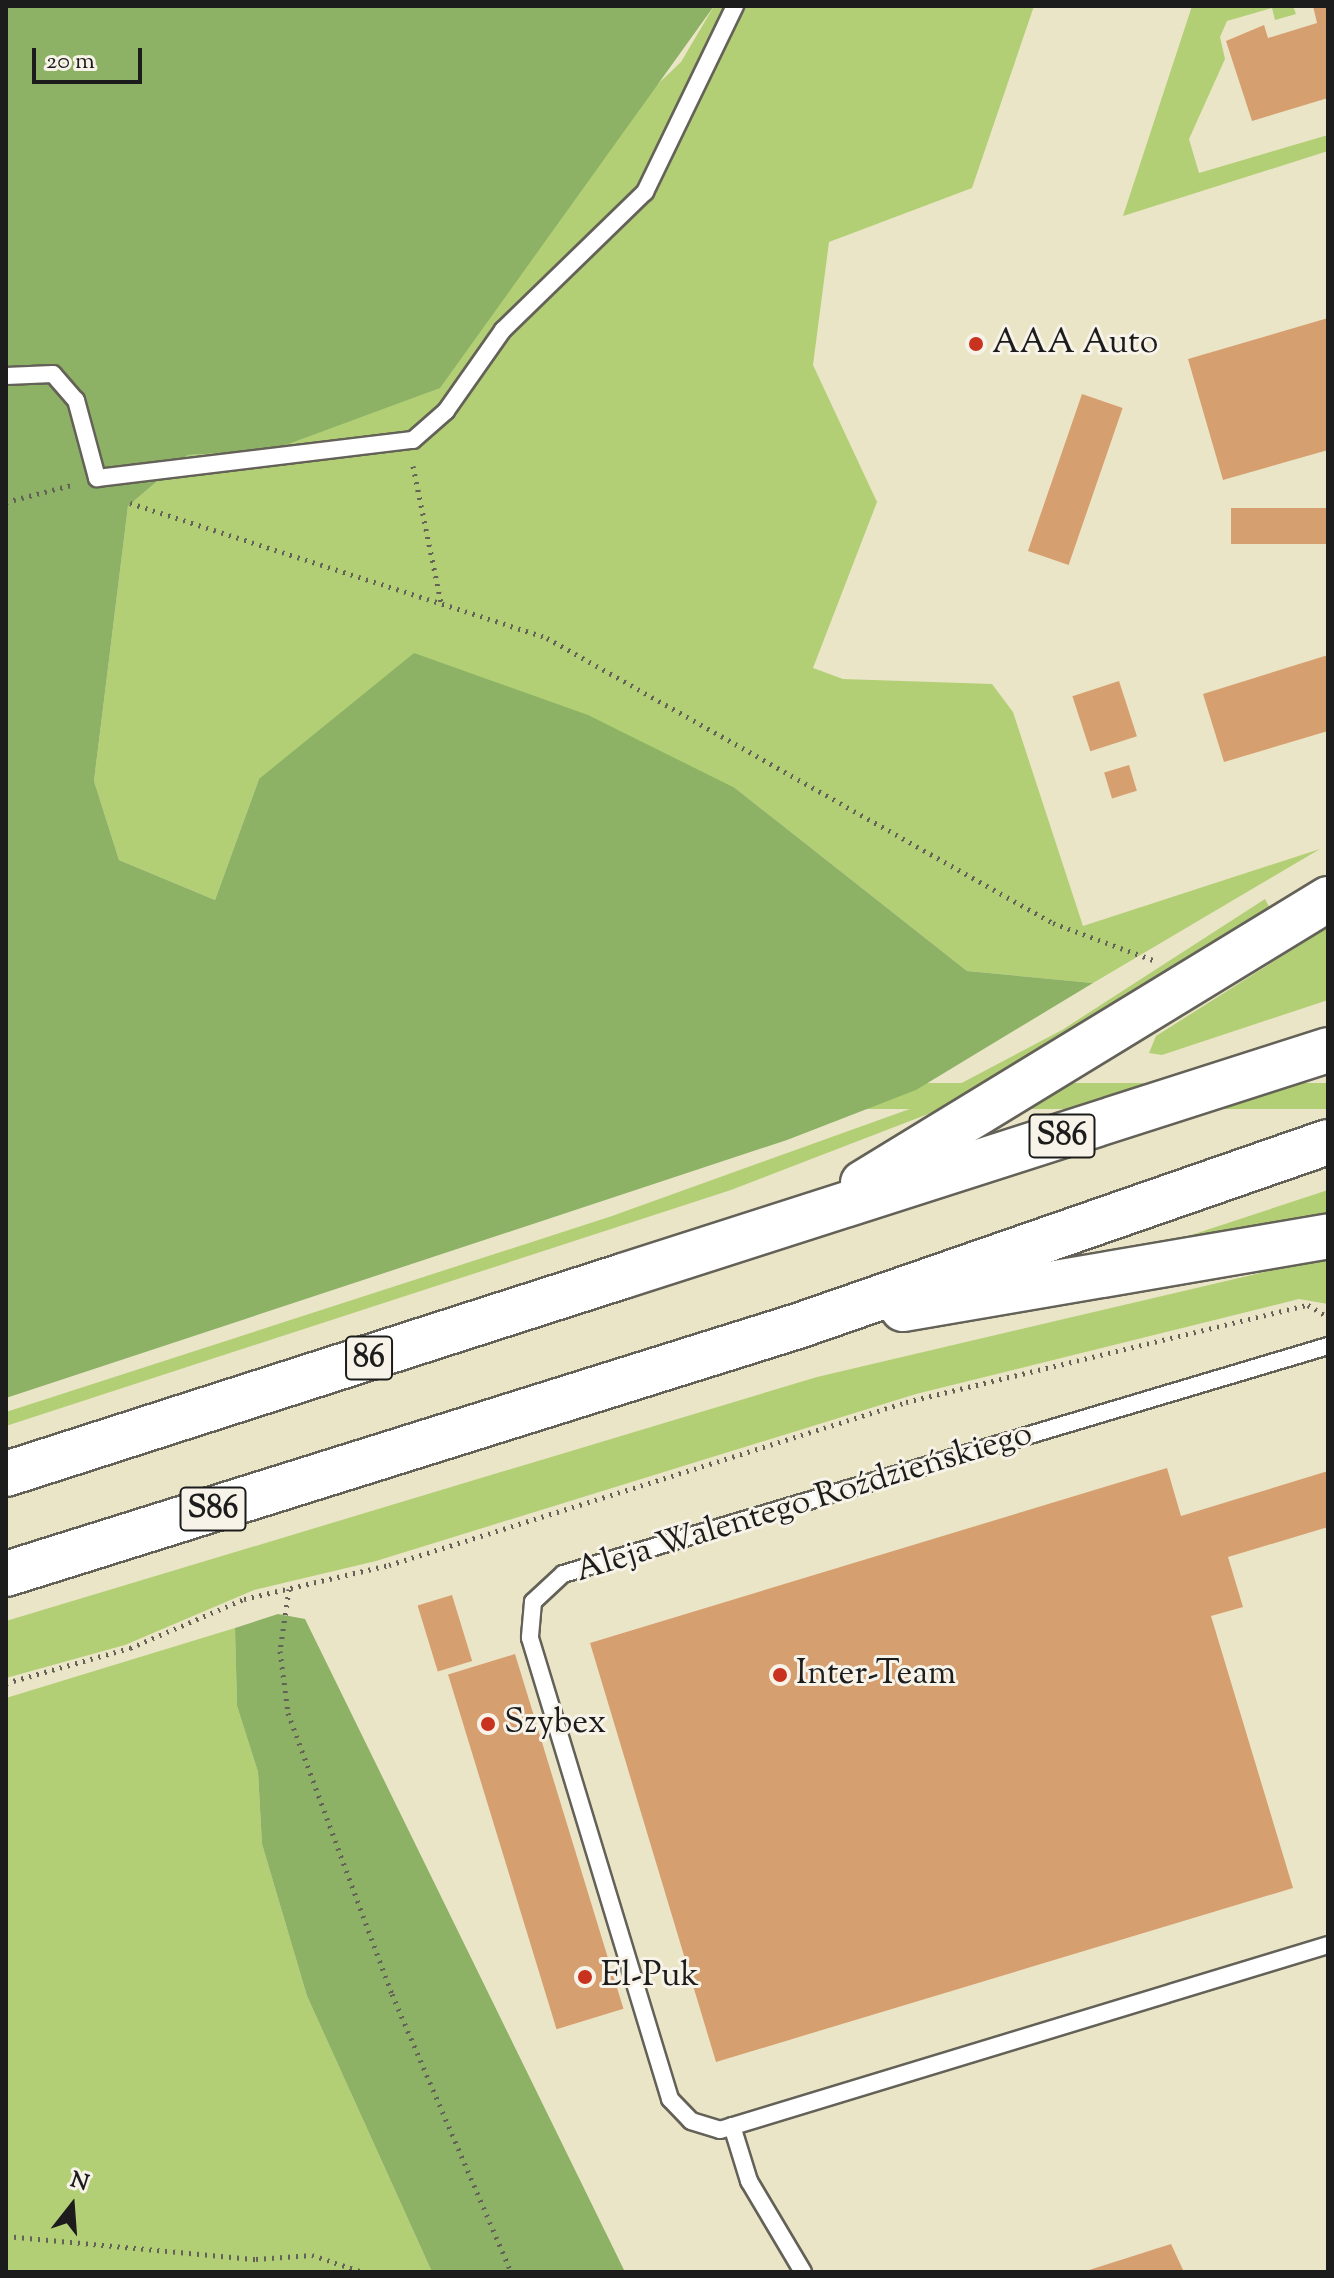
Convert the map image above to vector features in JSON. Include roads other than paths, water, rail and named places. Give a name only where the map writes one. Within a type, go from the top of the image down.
[{"type":"highway","points":[[796,1223],[1328,899]]},
{"type":"highway","name":"S86","points":[[623,1276],[1328,1050]]},
{"type":"highway","name":"S86","points":[[6,1574],[798,1326],[1328,1142]]},
{"type":"highway","points":[[798,1326],[1328,1236]]},
{"type":"highway","name":"86","points":[[6,1474],[623,1276]]},
{"type":"lane","points":[[6,376],[53,374],[76,400],[97,478],[413,440],[446,411],[503,330],[645,192],[735,6]]},
{"type":"lane","name":"Aleja Walentego Roździeńskiego","points":[[1328,1346],[563,1574],[533,1602],[530,1638],[670,2099],[691,2121],[732,2126],[1328,1945]]},
{"type":"lane","points":[[732,2126],[749,2181],[803,2272]]},
{"type":"place","name":"AAA Auto","points":[[976,344]]},
{"type":"place","name":"Inter-Team","points":[[780,1675]]},
{"type":"place","name":"Szybex","points":[[488,1724]]},
{"type":"place","name":"El-Puk","points":[[585,1977]]}]
